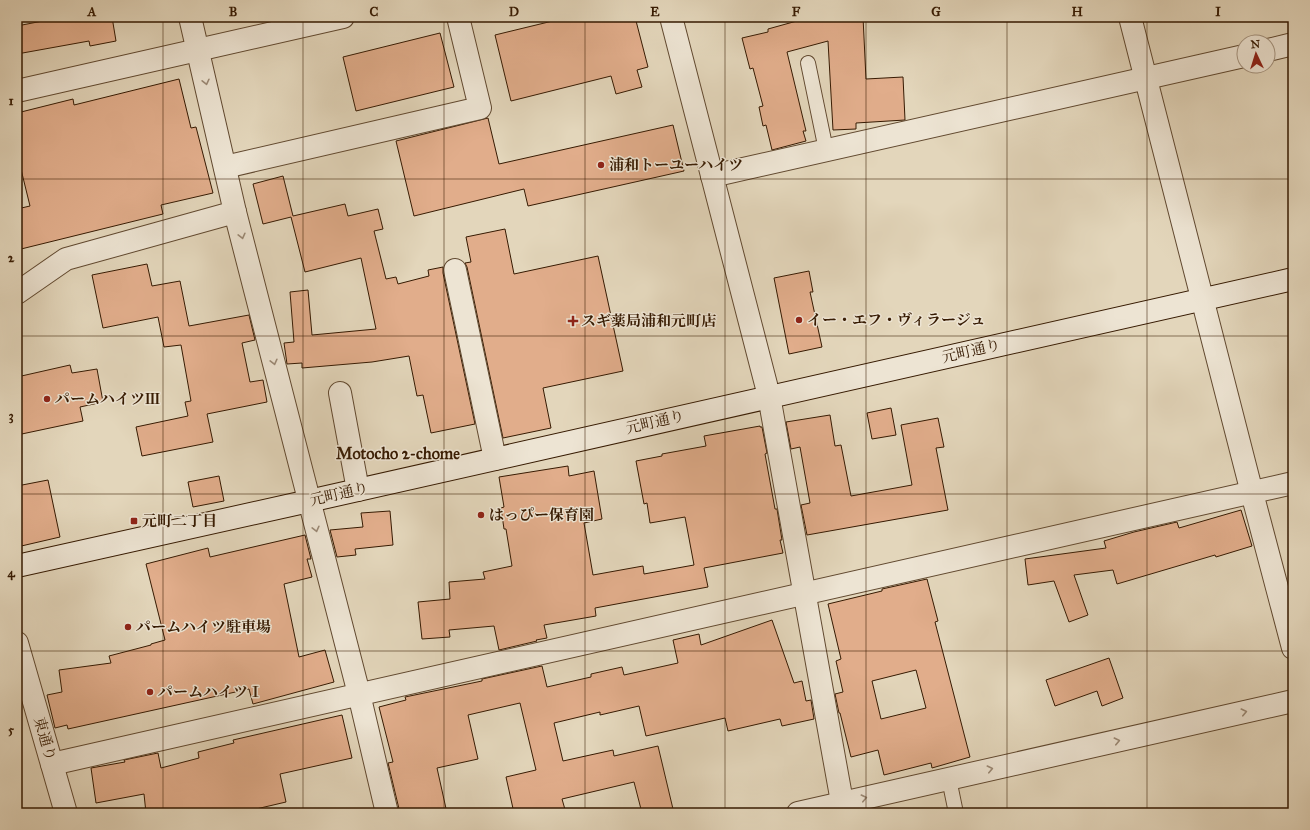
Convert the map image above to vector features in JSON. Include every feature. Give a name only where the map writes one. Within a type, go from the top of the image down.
[{"type":"street","points":[[190,17],[236,212],[359,694],[387,813]]},
{"type":"street","points":[[17,91],[343,17]]},
{"type":"street","points":[[225,167],[480,108],[458,17]]},
{"type":"street","points":[[671,17],[770,396],[843,808]]},
{"type":"street","points":[[1130,17],[1293,648]]},
{"type":"street","points":[[1276,48],[1293,44]]},
{"type":"street","points":[[712,176],[1236,58]]},
{"type":"street","points":[[17,293],[66,259],[236,212]]},
{"type":"street","points":[[455,270],[495,459]]},
{"type":"street","name":"元町通り","points":[[17,566],[1293,279]]},
{"type":"street","points":[[340,393],[358,490]]},
{"type":"street","points":[[52,764],[1293,484]]},
{"type":"street","name":"東通り","points":[[17,643],[66,813]]},
{"type":"street","points":[[798,813],[843,808],[949,779],[1293,701]]},
{"type":"lane","points":[[808,63],[826,150]]},
{"type":"lane","points":[[949,779],[956,813]]},
{"type":"building","points":[[63,17],[112,17],[116,41],[90,46],[89,41],[17,54],[17,26]]},
{"type":"building","points":[[569,17],[635,17],[648,67],[637,70],[642,87],[616,94],[611,76],[511,101],[495,35]]},
{"type":"building","points":[[863,17],[866,79],[903,77],[905,120],[856,123],[856,129],[833,130],[828,41],[787,52],[806,131],[803,131],[806,141],[772,150],[766,125],[763,126],[759,107],[763,106],[753,68],[750,69],[742,38],[768,32],[768,29],[804,19]]},
{"type":"building","points":[[440,33],[454,87],[356,111],[343,57]]},
{"type":"building","points":[[179,79],[191,128],[196,127],[213,193],[161,205],[163,214],[17,250],[17,209],[30,206],[17,153],[17,113],[73,99],[74,105]]},
{"type":"building","points":[[488,118],[499,164],[673,125],[684,171],[528,206],[524,189],[414,216],[396,141]]},
{"type":"building","points":[[283,176],[293,216],[345,204],[348,216],[378,209],[383,229],[374,231],[386,279],[396,277],[398,284],[429,276],[428,270],[443,267],[475,424],[431,433],[423,395],[417,396],[409,356],[372,362],[302,368],[302,363],[287,364],[284,343],[294,342],[290,292],[308,290],[312,335],[376,329],[361,258],[305,272],[291,217],[263,224],[253,184]]},
{"type":"building","points":[[505,229],[514,274],[598,256],[623,371],[543,388],[551,428],[503,438],[465,263],[471,262],[466,237]]},
{"type":"building","points":[[147,264],[152,286],[180,281],[189,326],[249,315],[255,340],[242,343],[250,382],[263,380],[267,402],[207,414],[213,442],[142,456],[136,427],[188,416],[185,402],[191,401],[181,345],[164,347],[158,317],[103,328],[92,275]]},
{"type":"building","name":"イー・エフ・ヴィラージュ","points":[[809,271],[813,292],[810,292],[822,347],[789,354],[774,278]]},
{"type":"building","name":"パームハイツⅢ","points":[[70,365],[72,373],[97,369],[103,402],[80,407],[83,421],[17,435],[17,377]]},
{"type":"building","points":[[891,408],[896,435],[872,439],[867,413]]},
{"type":"building","points":[[830,415],[835,446],[841,445],[851,496],[912,485],[901,425],[938,418],[944,447],[936,448],[948,510],[807,535],[801,505],[810,503],[800,447],[791,449],[786,422]]},
{"type":"building","points":[[760,426],[762,427],[767,453],[765,454],[775,509],[777,509],[782,540],[780,540],[783,553],[704,568],[708,587],[595,608],[596,616],[544,625],[547,638],[536,640],[537,641],[499,650],[494,626],[449,630],[450,637],[422,639],[418,602],[450,599],[449,582],[485,579],[483,572],[512,566],[506,529],[504,529],[501,508],[504,507],[499,477],[568,466],[569,476],[594,471],[602,519],[584,523],[593,575],[643,566],[644,574],[694,565],[685,517],[650,523],[647,503],[644,504],[636,461],[662,456],[662,454],[706,446],[704,436]]},
{"type":"building","points":[[219,476],[224,501],[193,507],[188,482]]},
{"type":"building","points":[[48,480],[60,537],[17,547],[17,486]]},
{"type":"building","points":[[1241,510],[1252,546],[1216,557],[1215,555],[1117,584],[1113,570],[1074,575],[1088,615],[1069,622],[1054,581],[1028,585],[1025,559],[1106,548],[1104,541],[1134,532],[1177,522],[1179,528]]},
{"type":"building","points":[[390,511],[393,545],[355,549],[356,555],[337,557],[330,530],[363,527],[361,513]]},
{"type":"building","points":[[305,535],[311,559],[307,559],[312,577],[284,584],[299,657],[325,650],[334,682],[253,704],[249,689],[68,729],[67,725],[55,728],[47,695],[62,692],[59,670],[111,663],[109,656],[165,640],[146,564],[208,548],[210,557]]},
{"type":"building","points":[[927,579],[938,621],[935,622],[970,757],[932,768],[931,763],[884,775],[878,750],[851,757],[835,694],[843,692],[836,661],[841,659],[828,604],[882,591],[882,589]],"holes":[[[916,670],[926,708],[881,719],[872,681]]]},
{"type":"building","points":[[772,620],[794,683],[802,681],[806,701],[811,700],[814,719],[782,726],[780,719],[728,731],[725,718],[646,736],[639,706],[600,715],[600,712],[554,723],[563,761],[613,750],[614,756],[658,746],[673,809],[656,813],[642,813],[634,782],[562,799],[566,813],[514,813],[506,777],[536,770],[520,703],[468,715],[478,759],[437,768],[447,813],[400,813],[388,763],[393,762],[379,707],[406,700],[405,697],[482,681],[482,679],[542,666],[547,687],[591,677],[591,674],[622,667],[624,675],[678,663],[673,640],[699,634],[701,645]]},
{"type":"building","points":[[1109,658],[1123,698],[1102,706],[1097,691],[1055,706],[1046,680]]},
{"type":"building","points":[[342,715],[352,758],[280,774],[286,802],[239,813],[146,813],[144,794],[96,803],[91,768],[125,762],[124,760],[158,753],[161,768],[199,758],[198,752],[234,743],[233,740]]},
{"type":"place","name":"浦和トーユーハイツ","points":[[601,165]]},
{"type":"place","name":"イー・エフ・ヴィラージュ","points":[[799,320]]},
{"type":"place","name":"スギ薬局浦和元町店","points":[[573,321]]},
{"type":"place","name":"パームハイツⅢ","points":[[47,399]]},
{"type":"place","name":"はっぴー保育園","points":[[481,515]]},
{"type":"place","name":"元町二丁目","points":[[134,521]]},
{"type":"place","name":"パームハイツ駐車場","points":[[128,627]]},
{"type":"place","name":"パームハイツⅠ","points":[[150,692]]},
{"type":"district","name":"Motocho 2-chome","points":[[398,453]]}]
